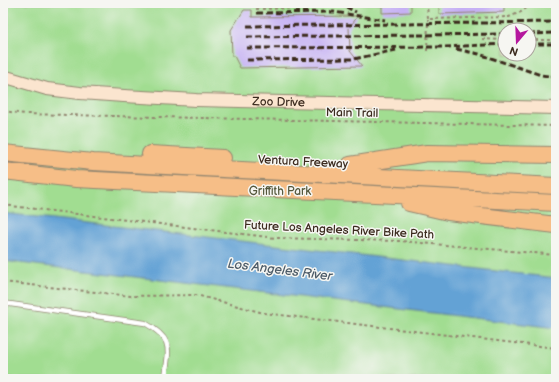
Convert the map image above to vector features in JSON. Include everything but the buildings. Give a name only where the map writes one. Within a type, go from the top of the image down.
[{"type":"highway","name":"Ventura Freeway","points":[[3,143],[75,150],[556,175]]},
{"type":"highway","points":[[3,153],[93,162],[556,186]]},
{"type":"highway","points":[[350,165],[427,153],[556,155]]},
{"type":"highway","points":[[3,162],[99,170],[556,192]]},
{"type":"highway","points":[[3,172],[76,179],[556,203]]},
{"type":"highway","points":[[375,194],[448,212],[556,225]]},
{"type":"street","name":"Zoo Drive","points":[[3,76],[47,89],[124,96],[220,100],[556,108]]},
{"type":"lane","points":[[3,303],[145,324],[156,330],[165,338],[168,348],[165,379]]},
{"type":"path","points":[[256,10],[312,8],[322,3]]},
{"type":"path","points":[[427,3],[427,52]]},
{"type":"path","points":[[428,19],[509,17],[521,12],[533,3]]},
{"type":"path","points":[[482,39],[497,40]]},
{"type":"path","points":[[537,40],[556,40]]},
{"type":"path","name":"Main Trail","points":[[3,111],[25,114],[556,126]]},
{"type":"path","name":"Future Los Angeles River Bike Path","points":[[3,205],[276,238],[400,241],[556,255]]},
{"type":"path","points":[[3,282],[131,296],[196,295],[264,313],[556,348]]},
{"type":"green space","name":"Griffith Park","points":[[3,3],[556,3],[556,379],[3,379]]},
{"type":"water","name":"Los Angeles River","points":[[3,213],[556,278],[556,328],[3,261]]},
{"type":"railway","points":[[338,3],[356,12]]},
{"type":"railway","points":[[257,13],[334,12],[385,20]]},
{"type":"railway","points":[[247,26],[556,22]]},
{"type":"railway","points":[[537,34],[556,33]]},
{"type":"railway","points":[[247,37],[497,34]]},
{"type":"railway","points":[[247,48],[444,47],[497,44]]},
{"type":"railway","points":[[537,44],[556,44]]},
{"type":"railway","points":[[456,49],[479,54],[541,75],[556,77]]},
{"type":"railway","points":[[247,60],[354,59],[396,50]]}]
